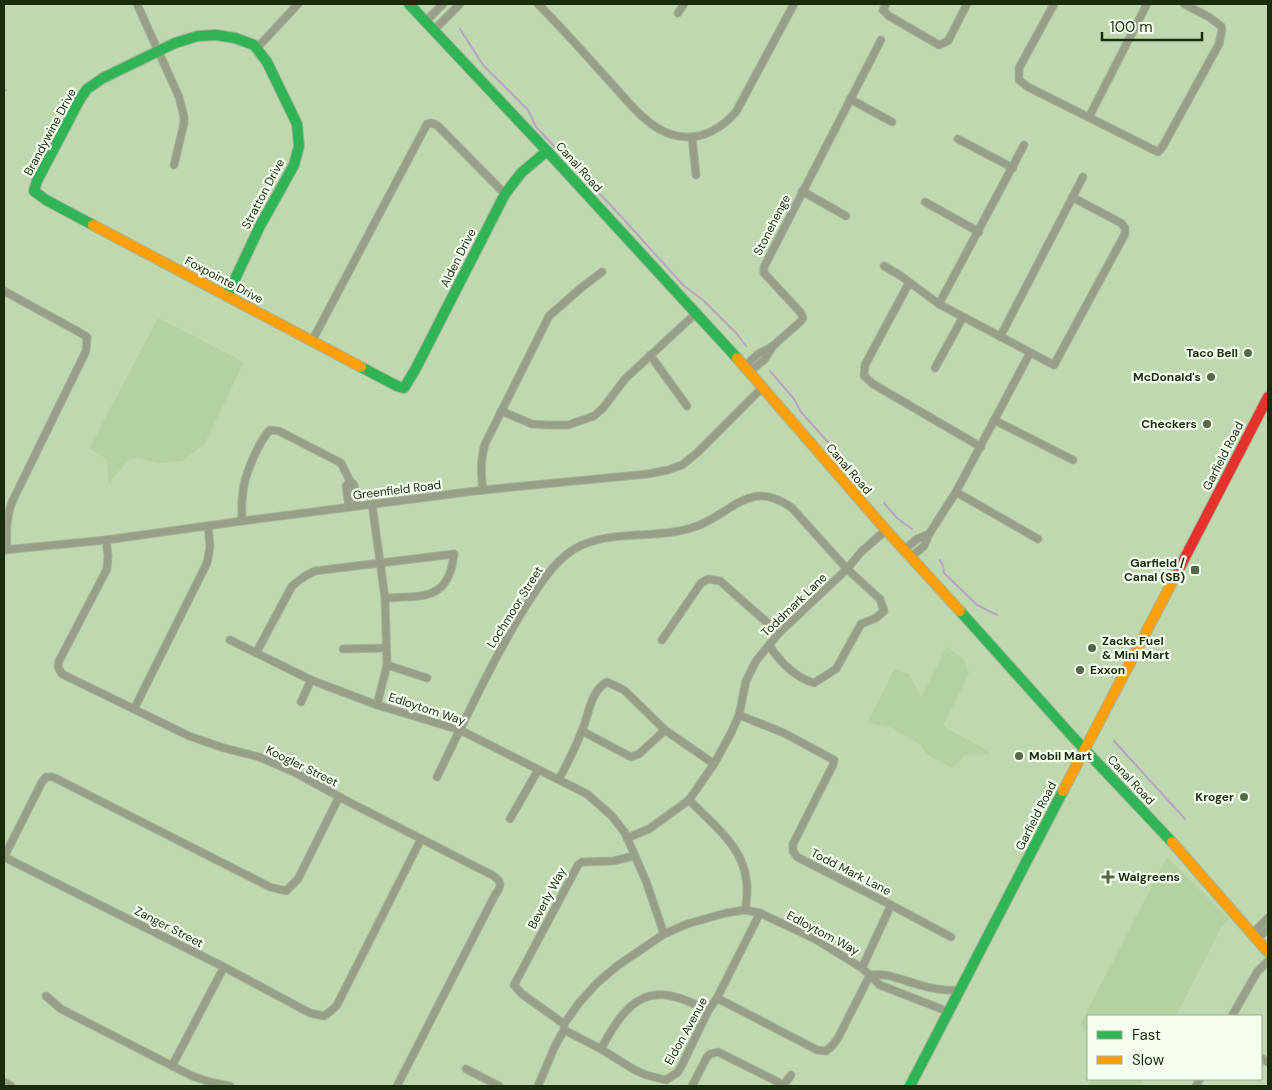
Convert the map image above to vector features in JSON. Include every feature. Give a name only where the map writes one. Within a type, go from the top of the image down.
[{"type":"street","points":[[137,4],[179,98],[184,117],[174,165]]},
{"type":"street","points":[[258,48],[298,4]]},
{"type":"street","name":"Canal Road","points":[[409,4],[547,151],[747,370],[886,530],[1084,749],[1176,845],[1268,952]]},
{"type":"street","points":[[434,30],[460,4]]},
{"type":"street","points":[[678,13],[684,4]]},
{"type":"street","points":[[542,5],[638,112],[665,132],[692,137],[705,135],[715,130],[725,124],[736,112],[794,4]]},
{"type":"street","points":[[886,4],[883,10],[889,16],[939,46],[948,41],[967,4]]},
{"type":"street","points":[[1054,4],[1019,68],[1019,80],[1028,87],[1158,152],[1219,44],[1222,30],[1221,26],[1210,17],[1184,4]]},
{"type":"street","points":[[1089,117],[1147,4]]},
{"type":"street","points":[[426,21],[442,5],[450,14]]},
{"type":"street","name":"Brandywine Drive","points":[[34,192],[37,181],[71,113],[87,89],[103,78],[159,50],[186,39],[208,35],[235,38],[248,42],[258,48]]},
{"type":"street","name":"Stonehenge","points":[[747,370],[803,318],[801,313],[764,273],[764,267],[881,40]]},
{"type":"street","name":"Stratton Drive","points":[[228,296],[260,226],[294,165],[299,146],[297,124],[267,62],[258,48]]},
{"type":"street","points":[[850,99],[892,122]]},
{"type":"street","points":[[312,341],[425,127],[432,122],[438,126],[505,194]]},
{"type":"street","points":[[692,137],[696,175]]},
{"type":"street","points":[[958,139],[1013,168]]},
{"type":"street","points":[[939,304],[1024,146]]},
{"type":"street","name":"Alden Drive","points":[[404,388],[505,194],[531,164],[547,151]]},
{"type":"street","points":[[1000,337],[1083,177]]},
{"type":"street","points":[[802,191],[846,216]]},
{"type":"street","name":"Foxpointe Drive","points":[[34,192],[384,380],[404,388]]},
{"type":"street","points":[[884,266],[939,304],[1054,365],[1125,234],[1125,228],[1121,223],[1072,197]]},
{"type":"street","points":[[925,202],[979,232]]},
{"type":"street","points":[[483,490],[480,466],[484,444],[549,316],[602,272]]},
{"type":"street","points":[[909,283],[865,364],[864,376],[872,384],[981,447]]},
{"type":"street","points":[[4,291],[87,338],[86,351],[20,482],[8,513],[5,550]]},
{"type":"street","points":[[501,411],[532,424],[568,424],[594,416],[604,408],[625,379],[695,314]]},
{"type":"street","points":[[934,368],[963,317]]},
{"type":"street","points":[[908,554],[924,546],[929,534],[956,492],[981,447],[1030,353]]},
{"type":"street","points":[[650,355],[687,406]]},
{"type":"street","name":"Greenfield Road","points":[[5,550],[106,540],[483,490],[648,474],[668,470],[682,465],[697,453],[762,388]]},
{"type":"street","name":"Garfield Road","points":[[910,1086],[1268,397]]},
{"type":"street","points":[[994,420],[1073,460]]},
{"type":"street","points":[[242,521],[242,492],[262,440],[270,430],[279,431],[341,463],[354,485],[357,506]]},
{"type":"street","points":[[349,507],[346,486],[350,481]]},
{"type":"street","points":[[956,492],[1038,539]]},
{"type":"street","name":"Lochmoor Street","points":[[437,777],[503,644],[538,587],[553,567],[580,546],[618,535],[674,532],[697,526],[746,498],[770,496],[781,500],[792,508],[847,569]]},
{"type":"street","points":[[372,504],[386,598],[387,665],[378,704]]},
{"type":"street","points":[[134,709],[207,563],[210,547],[208,526]]},
{"type":"street","name":"Toddmark Lane","points":[[714,764],[739,715],[746,681],[756,661],[779,633],[886,530]]},
{"type":"street","name":"Koogler Street","points":[[106,540],[107,569],[59,661],[59,671],[67,677],[198,739],[259,757],[292,771],[339,797],[492,874],[500,881],[501,884],[397,1086]]},
{"type":"street","points":[[256,653],[292,586],[315,571],[454,554],[449,575],[437,591],[427,595],[386,598]]},
{"type":"street","points":[[769,645],[778,659],[801,679],[814,682],[836,669],[861,624],[876,618],[884,611],[880,599],[847,569]]},
{"type":"street","points":[[662,640],[701,583],[708,579],[720,582],[779,633]]},
{"type":"street","name":"Edloytom Way","points":[[230,640],[311,680],[460,730],[559,779],[595,800],[619,824],[634,856]]},
{"type":"street","points":[[342,649],[386,648]]},
{"type":"street","points":[[387,665],[428,678]]},
{"type":"street","points":[[301,702],[311,680]]},
{"type":"street","points":[[559,779],[582,731],[595,694],[607,682],[624,690],[666,730],[714,764],[689,800],[649,829],[627,838]]},
{"type":"street","name":"Todd Mark Lane","points":[[739,715],[784,733],[834,760],[793,844],[793,851],[797,857],[891,905],[862,968]]},
{"type":"street","points":[[582,731],[630,757],[639,754],[666,730]]},
{"type":"street","points":[[510,819],[538,770]]},
{"type":"street","points":[[4,857],[39,787],[46,777],[53,777],[59,778],[270,887],[286,891],[298,879],[339,797]]},
{"type":"street","points":[[538,1086],[564,1027],[579,1004],[597,983],[617,966],[664,934],[708,917],[745,910],[747,879],[741,860],[725,838],[689,800]]},
{"type":"street","name":"Zanger Street","points":[[4,857],[310,1012],[324,1016],[336,1005],[421,838]]},
{"type":"street","points":[[634,856],[646,882],[664,934]]},
{"type":"street","name":"Beverly Way","points":[[564,1027],[522,994],[514,985],[578,865],[582,862],[613,861],[634,856]]},
{"type":"street","points":[[891,905],[952,937]]},
{"type":"street","name":"Edloytom Way","points":[[745,910],[760,914],[815,939],[862,968],[880,985],[949,1012]]},
{"type":"street","name":"Eldon Avenue","points":[[564,1027],[646,1075],[666,1080],[678,1072],[682,1065],[708,1011],[717,998],[760,914]]},
{"type":"street","points":[[1254,937],[1268,918]]},
{"type":"street","points":[[1254,937],[1268,929]]},
{"type":"street","points":[[1233,1015],[1256,972],[1268,961]]},
{"type":"street","points":[[172,1066],[224,967]]},
{"type":"street","points":[[717,998],[817,1050],[826,1051],[838,1038],[870,975],[878,973],[923,986],[948,991],[960,990]]},
{"type":"street","points":[[600,1049],[625,1011],[645,997],[674,995],[708,1011]]},
{"type":"street","points":[[46,996],[61,1009],[172,1066],[200,1079],[230,1086]]},
{"type":"street","points":[[692,1086],[706,1057],[714,1052],[721,1053],[784,1086],[791,1075]]},
{"type":"street","points":[[466,1069],[500,1086]]},
{"type":"street","points":[[4,1082],[12,1086]]},
{"type":"green space","points":[[158,318],[244,362],[204,445],[182,461],[159,463],[138,458],[127,461],[109,483],[106,458],[89,449]]},
{"type":"green space","points":[[947,647],[963,658],[969,673],[943,726],[990,752],[988,755],[965,755],[952,768],[926,754],[921,745],[890,727],[867,723],[895,669],[909,674],[921,697]]},
{"type":"green space","points":[[1167,857],[1229,919],[1222,926],[1177,1015],[1087,1015],[1087,1029],[1080,1025]]},
{"type":"green space","points":[[1091,1080],[1143,1080],[1140,1086],[1088,1086]]},
{"type":"waterway","points":[[460,29],[483,65],[528,110],[536,127],[684,286],[703,300],[737,334],[746,346]]},
{"type":"waterway","points":[[770,371],[794,399],[801,412],[870,489]]},
{"type":"waterway","points":[[884,503],[897,518],[912,529]]},
{"type":"waterway","points":[[940,560],[944,573],[977,605],[997,615]]},
{"type":"waterway","points":[[1114,741],[1185,819]]},
{"type":"traffic: fast","points":[[409,4],[737,358]]},
{"type":"traffic: fast","points":[[93,225],[46,200],[34,191],[37,181],[87,89],[103,78],[175,43],[198,36],[216,35],[235,38],[254,45],[267,62],[297,124],[299,146],[294,165],[260,226],[227,296]]},
{"type":"traffic: fast","points":[[361,367],[404,388],[505,194],[521,173],[547,151]]},
{"type":"traffic: fast","points":[[960,611],[1072,736],[1172,842]]},
{"type":"traffic: fast","points":[[910,1086],[1063,791]]},
{"type":"traffic: slow","points":[[93,225],[361,367]]},
{"type":"traffic: slow","points":[[737,358],[886,530],[960,611]]},
{"type":"traffic: slow","points":[[1063,791],[1178,571]]},
{"type":"traffic: slow","points":[[1172,842],[1268,952]]},
{"type":"traffic: jam","points":[[1178,571],[1268,397]]},
{"type":"place","name":"Taco Bell","points":[[1248,353]]},
{"type":"place","name":"McDonald's","points":[[1211,377]]},
{"type":"place","name":"Checkers","points":[[1207,424]]},
{"type":"place","name":"Garfield / Canal (SB)","points":[[1195,570]]},
{"type":"place","name":"Zacks Fuel & Mini Mart","points":[[1092,648]]},
{"type":"place","name":"Exxon","points":[[1080,670]]},
{"type":"place","name":"Mobil Mart","points":[[1019,756]]},
{"type":"place","name":"Kroger","points":[[1244,797]]},
{"type":"place","name":"Walgreens","points":[[1108,877]]}]
